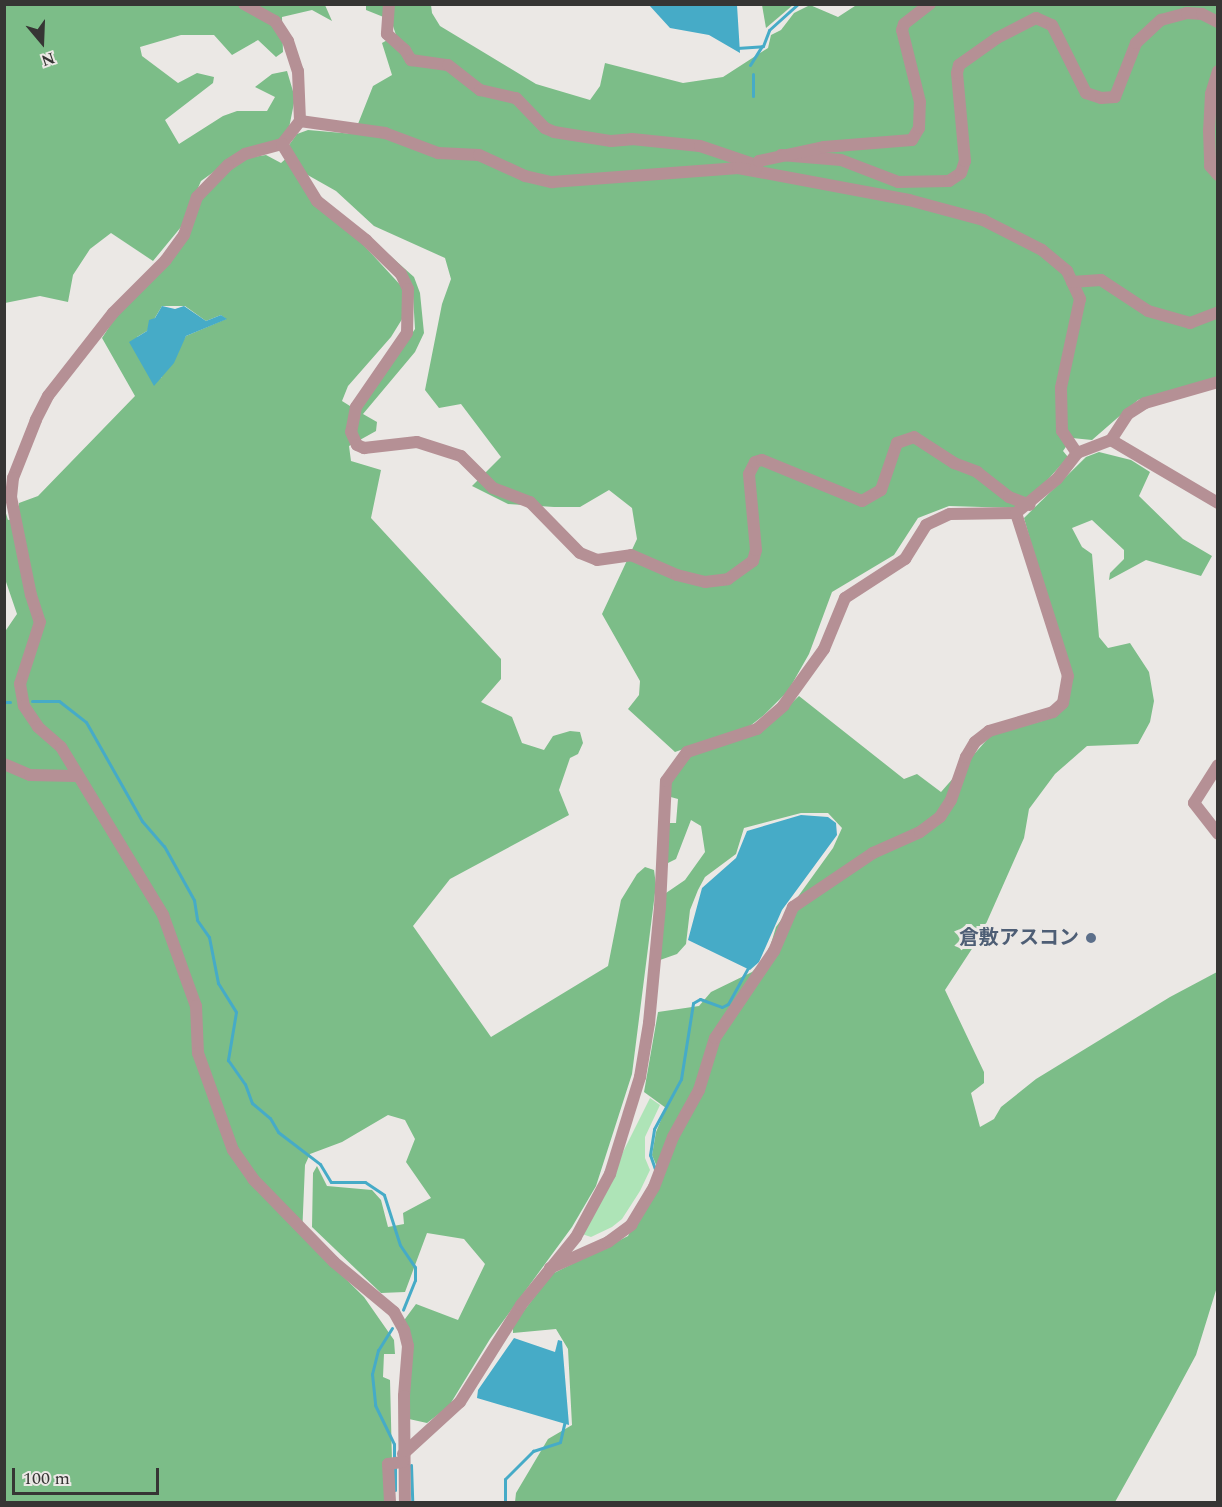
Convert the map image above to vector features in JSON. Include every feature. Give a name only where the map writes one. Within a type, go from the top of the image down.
[{"type":"street","points":[[244,4],[275,21],[288,41],[298,71],[300,121],[282,144],[245,153],[228,165],[197,197],[184,235],[166,260],[113,313],[48,396],[13,478],[14,513],[40,622],[20,684],[24,706],[38,727],[61,747],[76,776],[163,915],[196,1006],[198,1053],[233,1150],[253,1179],[334,1262],[394,1312],[404,1330],[408,1346],[399,1461],[390,1503]]},
{"type":"street","points":[[389,4],[387,34],[405,50],[411,60],[447,65],[480,90],[516,98],[545,128],[554,132],[610,141],[700,146],[755,168],[909,200],[983,220],[1042,250],[1067,271],[1080,299],[1061,388],[1062,431],[1077,453]]},
{"type":"street","points":[[300,121],[385,133],[438,153],[479,156],[525,176],[552,182],[581,183],[675,170],[755,168],[781,155],[841,144],[894,144],[912,140],[919,128],[920,102],[902,30],[904,24],[930,4]]},
{"type":"street","points":[[781,155],[841,160],[898,182],[949,181],[961,174],[965,161],[957,73],[959,65],[997,38],[1036,18],[1052,25],[1086,93],[1101,98],[1115,97],[1136,43],[1161,20],[1187,13],[1202,14],[1218,22]]},
{"type":"street","points":[[1218,71],[1210,94],[1209,130],[1210,166],[1218,175]]},
{"type":"street","points":[[282,144],[317,201],[366,240],[400,274],[408,289],[407,333],[356,407],[351,432],[357,445],[364,448],[417,442],[460,456],[493,488],[530,502],[580,554],[597,560],[631,555],[677,575],[705,582],[728,579],[746,568],[756,550],[749,474],[755,462],[762,460],[862,501],[881,490],[897,443],[914,437],[954,464],[977,472],[1009,497],[1030,505]]},
{"type":"street","points":[[1072,282],[1101,280],[1148,311],[1190,323],[1218,312]]},
{"type":"street","points":[[399,1461],[460,1402],[489,1352],[547,1269],[576,1237],[610,1174],[640,1077],[660,908],[666,781],[687,752],[758,729],[783,706],[824,649],[845,598],[904,559],[926,525],[950,514],[1016,513],[1030,505],[1057,479],[1077,453],[1111,440],[1128,414],[1145,403],[1218,382]]},
{"type":"street","points":[[1111,440],[1218,503]]},
{"type":"street","points":[[547,1269],[608,1242],[631,1225],[654,1187],[673,1137],[699,1090],[715,1038],[774,951],[793,907],[873,853],[920,832],[940,817],[951,800],[966,757],[975,742],[989,731],[1053,712],[1063,704],[1068,676],[1016,513]]},
{"type":"street","points":[[4,764],[30,775],[76,776]]},
{"type":"street","points":[[1218,765],[1194,803],[1218,834]]},
{"type":"street","points":[[399,1461],[405,1503]]},
{"type":"green space","points":[[762,4],[793,5],[766,28]]},
{"type":"green space","points":[[858,4],[1217,5],[1217,377],[1138,400],[1092,440],[1072,438],[1063,451],[1068,457],[1035,494],[1015,508],[949,506],[918,518],[894,555],[832,592],[809,654],[788,691],[764,715],[750,726],[675,752],[628,709],[639,695],[640,681],[602,614],[637,539],[632,508],[609,490],[580,507],[554,507],[508,504],[472,486],[501,457],[461,404],[439,408],[425,390],[442,304],[451,279],[445,258],[374,226],[336,191],[290,165],[404,289],[404,316],[391,337],[348,386],[342,401],[350,406],[366,401],[415,329],[413,296],[378,245],[414,277],[420,293],[424,333],[415,352],[363,414],[377,422],[376,431],[349,446],[351,461],[381,470],[371,518],[501,659],[501,679],[481,702],[512,717],[522,743],[544,750],[553,736],[570,731],[580,732],[583,743],[578,754],[570,758],[559,790],[569,815],[450,879],[413,926],[491,1037],[608,966],[621,900],[637,874],[645,867],[654,870],[656,885],[632,1074],[596,1186],[572,1227],[490,1339],[449,1406],[427,1423],[409,1419],[405,1319],[416,1304],[458,1320],[485,1264],[464,1239],[427,1233],[405,1292],[381,1293],[312,1227],[313,1173],[317,1166],[327,1186],[372,1190],[381,1200],[388,1227],[404,1224],[403,1213],[431,1198],[406,1162],[415,1139],[405,1120],[388,1115],[342,1142],[310,1154],[305,1165],[302,1236],[364,1297],[394,1340],[395,1354],[384,1354],[383,1377],[390,1380],[393,1502],[5,1502],[4,633],[17,614],[5,579],[4,507],[8,520],[19,518],[19,503],[38,496],[135,396],[102,338],[115,318],[161,272],[200,202],[218,180],[246,158],[266,155],[281,163],[291,154],[289,145],[297,134],[308,130],[354,134],[373,86],[392,75],[382,43],[396,35],[391,20],[366,10],[366,5],[431,5],[432,13],[440,26],[536,84],[590,100],[600,86],[605,63],[683,83],[723,77],[768,48],[771,35],[781,30],[794,13],[810,5],[838,17]],"holes":[[[162,306],[185,306],[206,321],[221,315],[226,319],[186,336],[161,378],[137,337],[147,331]]]},
{"type":"green space","points":[[5,5],[325,5],[332,21],[312,10],[282,17],[283,52],[276,57],[258,40],[232,55],[214,35],[181,35],[140,47],[142,56],[178,83],[197,73],[214,77],[213,83],[165,120],[179,144],[223,116],[237,111],[267,111],[275,97],[255,87],[272,74],[287,71],[295,98],[289,128],[279,141],[244,150],[201,181],[181,227],[153,261],[111,233],[90,249],[73,275],[68,302],[40,296],[5,303]]},
{"type":"green space","points":[[1099,452],[1131,460],[1150,472],[1139,496],[1183,539],[1212,556],[1201,576],[1146,560],[1109,580],[1110,573],[1124,559],[1124,550],[1092,520],[1072,528],[1082,547],[1092,554],[1099,637],[1108,648],[1130,643],[1149,672],[1154,701],[1150,722],[1138,744],[1087,746],[1055,774],[1029,809],[1024,838],[981,935],[945,990],[984,1072],[984,1083],[971,1093],[980,1127],[994,1119],[1001,1107],[1036,1079],[1170,997],[1217,972],[1217,1287],[1196,1355],[1168,1407],[1115,1502],[515,1502],[516,1493],[548,1439],[572,1425],[568,1349],[556,1329],[513,1333],[513,1325],[552,1274],[628,1236],[659,1172],[652,1155],[656,1132],[666,1108],[644,1092],[658,1012],[699,1006],[711,992],[752,972],[767,957],[776,927],[833,848],[842,828],[828,813],[801,813],[744,828],[736,854],[705,877],[698,890],[690,910],[686,944],[677,954],[660,960],[666,893],[685,880],[705,852],[701,826],[691,820],[676,859],[666,864],[667,823],[676,823],[678,799],[667,796],[669,782],[691,756],[761,732],[799,696],[904,779],[917,774],[941,792],[991,735],[1042,721],[1071,686],[1024,518],[1086,457]]},
{"type":"green space","points":[[650,1098],[660,1105],[645,1137],[645,1158],[650,1170],[640,1191],[622,1219],[612,1227],[591,1237],[582,1234]]},
{"type":"water","points":[[649,5],[737,5],[740,53],[709,35],[670,28]]},
{"type":"water","points":[[162,306],[175,309],[184,306],[206,321],[221,315],[227,319],[186,336],[174,363],[154,386],[129,342],[147,331],[149,320],[155,318]]},
{"type":"water","points":[[801,815],[828,817],[836,823],[837,835],[782,910],[759,962],[750,970],[688,940],[702,888],[736,858],[747,831]]},
{"type":"water","points":[[514,1338],[555,1352],[558,1340],[562,1341],[569,1425],[477,1398],[478,1390]]},
{"type":"waterway","points":[[737,48],[763,46],[769,30],[798,4]]},
{"type":"waterway","points":[[750,65],[762,46]]},
{"type":"waterway","points":[[753,74],[753,96]]},
{"type":"waterway","points":[[32,701],[59,701],[86,722],[142,821],[164,846],[194,900],[197,920],[209,937],[218,983],[236,1012],[228,1060],[245,1084],[252,1103],[270,1118],[278,1132],[320,1164],[331,1182],[365,1182],[384,1195],[400,1245],[415,1267],[415,1280],[403,1310]]},
{"type":"waterway","points":[[4,702],[10,702]]},
{"type":"waterway","points":[[656,1172],[650,1155],[654,1129],[681,1079],[693,1003],[700,999],[722,1007],[728,1004],[749,966]]},
{"type":"waterway","points":[[392,1328],[378,1350],[372,1374],[375,1405],[394,1444],[394,1460]]},
{"type":"waterway","points":[[505,1502],[505,1479],[533,1451],[560,1442],[565,1421]]},
{"type":"waterway","points":[[411,1465],[412,1502]]},
{"type":"waterway","points":[[395,1467],[395,1490]]},
{"type":"place","name":"倉敷アスコン","points":[[1091,938]]}]
